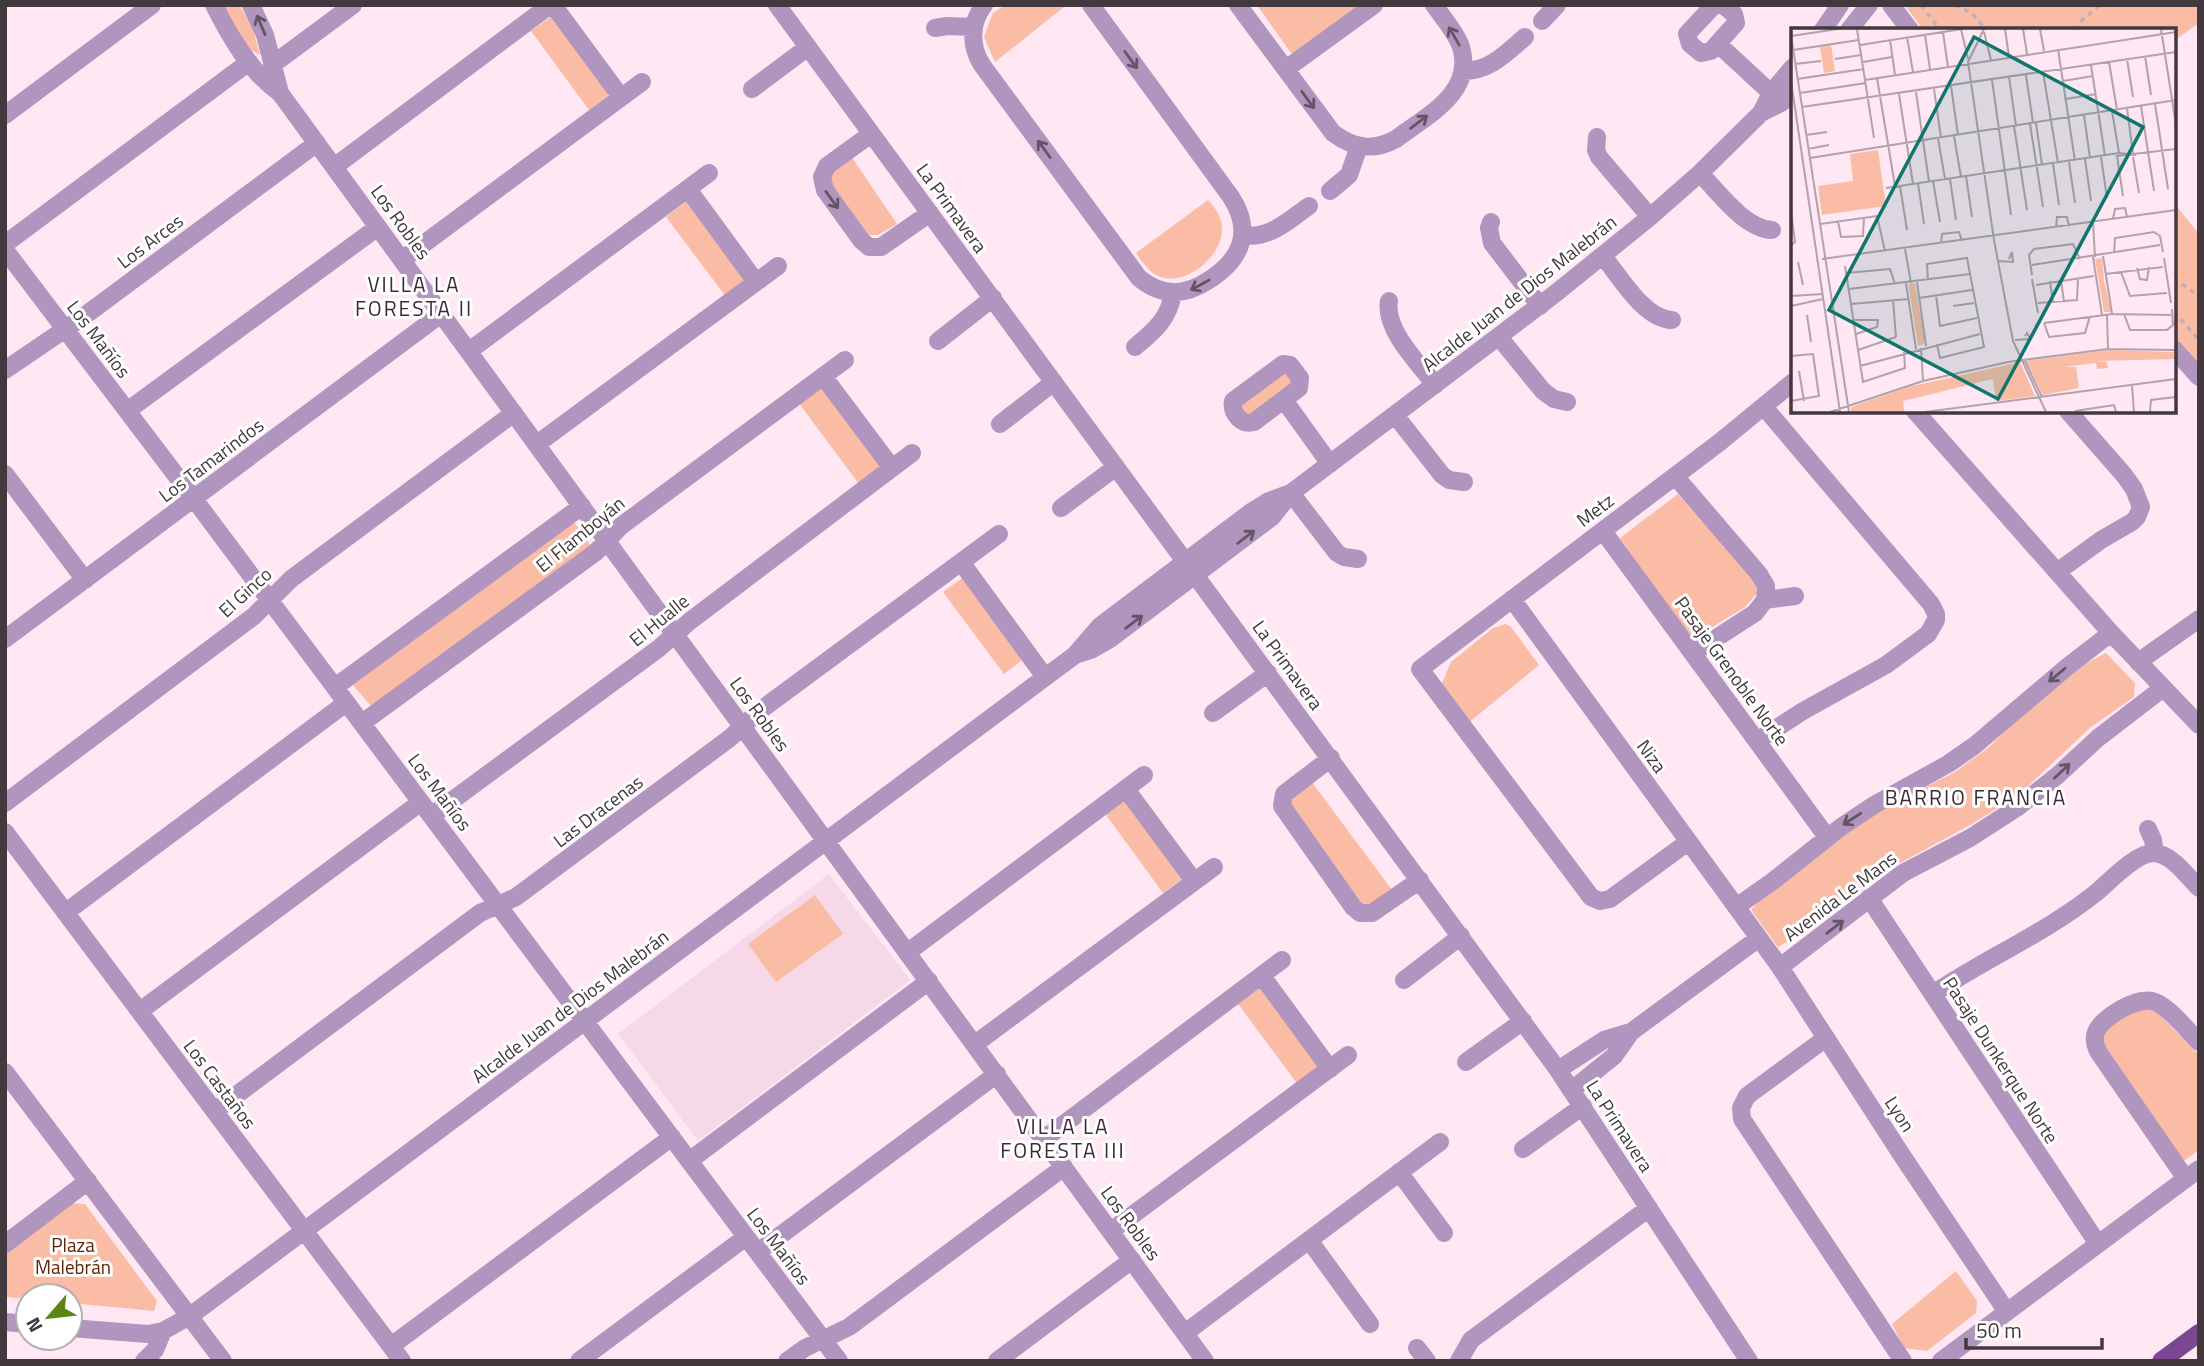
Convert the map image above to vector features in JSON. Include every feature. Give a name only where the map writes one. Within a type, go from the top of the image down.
[{"type":"main road","points":[[2161,1361],[2199,1333]]},
{"type":"street","points":[[5,115],[152,5]]},
{"type":"street","name":"Los Robles","points":[[214,5],[249,62],[265,81],[280,93],[317,143],[1205,1361]]},
{"type":"street","name":"Los Robles","points":[[251,5],[265,35],[280,93]]},
{"type":"street","points":[[272,65],[353,5]]},
{"type":"street","points":[[334,167],[551,5],[621,97]]},
{"type":"street","points":[[984,5],[974,27],[974,46],[982,65],[1133,271],[1151,287],[1173,293],[1193,290],[1224,269],[1238,252],[1242,235],[1240,215],[1231,197],[1091,5]]},
{"type":"street","points":[[1238,5],[1333,133],[1359,146],[1378,146],[1396,139],[1453,95],[1459,85],[1463,71],[1461,47],[1434,5]]},
{"type":"street","points":[[1286,69],[1374,5]]},
{"type":"street","points":[[1542,21],[1557,5]]},
{"type":"street","points":[[1714,5],[1690,30],[1687,38],[1701,53],[1708,53],[1736,23],[1734,15],[1723,5]]},
{"type":"street","points":[[1824,28],[1840,5]]},
{"type":"street","points":[[1851,28],[1869,5]]},
{"type":"street","points":[[1891,5],[1908,28]]},
{"type":"street","name":"La Primavera","points":[[784,8],[808,47],[1558,1070],[1749,1361]]},
{"type":"street","points":[[935,28],[974,27]]},
{"type":"street","points":[[1463,71],[1480,70],[1490,65],[1525,37]]},
{"type":"street","points":[[1718,44],[1771,93]]},
{"type":"street","points":[[752,89],[808,47]]},
{"type":"street","points":[[5,244],[249,62]]},
{"type":"street","name":"Alcalde Juan de Dios Malebrán","points":[[1761,113],[1771,93],[1791,69]]},
{"type":"street","points":[[402,260],[642,82]]},
{"type":"street","name":"Alcalde Juan de Dios Malebrán","points":[[84,1329],[137,1333],[163,1331],[190,1316],[1075,655],[1100,625],[1191,568],[1260,506],[1291,493],[1540,306],[1650,218],[1761,113],[1781,103],[1791,94]]},
{"type":"street","points":[[872,134],[827,166],[822,177],[825,190],[861,240],[869,247],[881,247],[930,213]]},
{"type":"street","points":[[1597,136],[1598,157],[1650,218]]},
{"type":"street","name":"Los Arces","points":[[5,370],[317,143]]},
{"type":"street","points":[[1330,191],[1349,175],[1359,146]]},
{"type":"street","points":[[469,351],[709,173]]},
{"type":"street","points":[[1700,173],[1748,222],[1759,229],[1772,230]]},
{"type":"street","points":[[688,189],[756,282]]},
{"type":"street","points":[[1242,235],[1250,237],[1267,234],[1309,206]]},
{"type":"street","points":[[1491,222],[1489,235],[1492,243],[1540,306]]},
{"type":"street","points":[[127,411],[378,227]]},
{"type":"street","name":"Los Mañíos","points":[[5,250],[839,1361]]},
{"type":"street","points":[[1603,256],[1652,315],[1659,319],[1672,320]]},
{"type":"street","points":[[537,444],[778,266]]},
{"type":"street","points":[[1135,347],[1154,331],[1165,317],[1173,293]]},
{"type":"street","points":[[938,341],[993,298]]},
{"type":"street","points":[[1389,302],[1388,316],[1393,329],[1435,385]]},
{"type":"street","name":"Los Tamarindos","points":[[5,639],[441,314]]},
{"type":"street","points":[[1499,337],[1543,391],[1554,399],[1567,402]]},
{"type":"street","points":[[2176,351],[2199,377]]},
{"type":"street","name":"El Flamboyán","points":[[362,723],[596,552],[621,526],[845,360]]},
{"type":"street","points":[[822,376],[892,468]]},
{"type":"street","points":[[1000,424],[1054,382]]},
{"type":"street","name":"Metz","points":[[1688,842],[1611,899],[1600,901],[1587,894],[1420,668],[1675,476],[1791,384]]},
{"type":"street","points":[[1283,400],[1330,464]]},
{"type":"street","points":[[1757,741],[1811,706],[1886,665],[1928,634],[1936,620],[1931,604],[1764,407]]},
{"type":"street","name":"El Ginco","points":[[5,803],[254,617],[291,579],[514,413]]},
{"type":"street","points":[[1917,413],[2111,633],[2199,725]]},
{"type":"street","points":[[2057,572],[2132,522],[2140,512],[2140,501],[2124,475],[2070,413]]},
{"type":"street","points":[[1395,415],[1442,475],[1449,480],[1464,482]]},
{"type":"street","name":"El Hualle","points":[[140,1011],[658,649],[912,453]]},
{"type":"street","points":[[1061,508],[1116,467]]},
{"type":"street","points":[[5,474],[85,580]]},
{"type":"street","points":[[1675,476],[1759,574],[1766,586],[1765,600],[1755,612],[1693,653]]},
{"type":"street","points":[[1291,493],[1337,553],[1358,559]]},
{"type":"street","name":"El Flamboyán","points":[[335,687],[582,506]]},
{"type":"street","name":"Pasaje Grenoble Norte","points":[[1603,531],[1827,837]]},
{"type":"street","name":"Las Dracenas","points":[[215,1111],[480,913],[516,897],[730,738],[758,712],[999,534]]},
{"type":"street","points":[[961,562],[1045,677]]},
{"type":"street","points":[[1765,600],[1795,596]]},
{"type":"street","name":"Niza","points":[[1512,599],[1759,938]]},
{"type":"street","points":[[2138,662],[2199,619]]},
{"type":"street","points":[[1736,907],[1865,811],[1922,780],[1974,746],[2111,633]]},
{"type":"street","points":[[1213,713],[1268,673]]},
{"type":"street","name":"Avenida Le Mans","points":[[1780,967],[1903,873],[1970,838],[2018,807],[2098,738],[2162,688]]},
{"type":"street","points":[[66,912],[346,703]]},
{"type":"street","points":[[1331,758],[1284,794],[1282,806],[1353,906],[1360,913],[1372,913],[1420,880]]},
{"type":"street","points":[[908,952],[1144,775]]},
{"type":"street","points":[[1126,789],[1194,881]]},
{"type":"street","points":[[2148,829],[2155,853]]},
{"type":"street","name":"Los Castaños","points":[[5,832],[397,1354]]},
{"type":"street","points":[[1933,994],[1964,973],[2050,925],[2140,856],[2155,853],[2167,857],[2199,888]]},
{"type":"street","points":[[975,1044],[1214,867]]},
{"type":"street","name":"Pasaje Dunkerque Norte","points":[[1869,898],[2098,1244]]},
{"type":"street","points":[[1404,979],[1461,936]]},
{"type":"street","name":"Avenida Le Mans","points":[[1572,1090],[1614,1056],[1631,1032],[1759,938]]},
{"type":"street","name":"Lyon","points":[[1759,938],[2007,1312]]},
{"type":"street","points":[[1044,1139],[1282,960]]},
{"type":"street","points":[[1262,976],[1330,1069]]},
{"type":"street","points":[[689,1161],[929,981]]},
{"type":"street","points":[[1941,1361],[2192,1174],[2099,1053],[2095,1037],[2100,1026],[2138,1001],[2149,1000],[2164,1008],[2199,1042]]},
{"type":"street","points":[[1466,1062],[1522,1021]]},
{"type":"street","name":"Avenida Le Mans","points":[[1558,1070],[1604,1040],[1631,1032]]},
{"type":"street","points":[[1826,1038],[1747,1096],[1741,1108],[1745,1124],[1903,1361]]},
{"type":"street","points":[[1111,1231],[1348,1055]]},
{"type":"street","points":[[758,1252],[997,1074]]},
{"type":"street","points":[[6,1076],[223,1361]]},
{"type":"street","points":[[1523,1149],[1583,1106]]},
{"type":"street","points":[[397,1354],[672,1138]]},
{"type":"street","points":[[1185,1333],[1440,1142]]},
{"type":"street","points":[[787,1361],[805,1348],[849,1327],[1065,1167]]},
{"type":"street","points":[[1399,1172],[1444,1233]]},
{"type":"street","points":[[5,1244],[88,1181]]},
{"type":"street","points":[[1458,1361],[1471,1340],[1649,1208]]},
{"type":"street","points":[[579,1361],[746,1237]]},
{"type":"street","points":[[1309,1240],[1370,1324]]},
{"type":"street","points":[[997,1361],[1132,1260]]},
{"type":"street","points":[[144,1361],[155,1350],[163,1331]]},
{"type":"path","points":[[1921,5],[1938,28]]},
{"type":"path","points":[[1955,5],[1972,13],[1984,28]]},
{"type":"path","points":[[2076,28],[2092,8],[2100,5]]},
{"type":"path","points":[[2176,279],[2199,296]]},
{"type":"path","points":[[2176,314],[2199,340]]},
{"type":"shaded area","points":[[829,874],[910,980],[698,1141],[618,1034]]},
{"type":"green space","points":[[223,5],[239,5],[252,26],[260,55],[248,48]]},
{"type":"green space","points":[[1005,5],[1064,7],[995,62],[984,37],[993,13]]},
{"type":"green space","points":[[1257,5],[1366,5],[1293,56]]},
{"type":"green space","points":[[1905,5],[2199,5],[2199,23],[2176,40],[2176,28],[1922,28]]},
{"type":"green space","points":[[552,16],[610,94],[589,110],[531,31]]},
{"type":"green space","points":[[851,156],[897,224],[878,235],[865,235],[831,189],[829,175]]},
{"type":"green space","points":[[688,200],[749,281],[727,298],[666,217]]},
{"type":"green space","points":[[1208,200],[1218,213],[1222,229],[1221,239],[1211,257],[1194,272],[1184,276],[1165,278],[1152,272],[1136,253]]},
{"type":"green space","points":[[2176,205],[2199,234],[2199,366],[2176,341]]},
{"type":"green space","points":[[1283,369],[1294,383],[1248,419],[1237,404]]},
{"type":"green space","points":[[820,386],[881,467],[859,484],[798,402]]},
{"type":"green space","points":[[1678,494],[1752,577],[1757,593],[1745,607],[1690,641],[1620,538]]},
{"type":"green space","points":[[574,522],[591,546],[371,706],[353,685]]},
{"type":"green space","points":[[965,576],[1026,657],[1004,674],[943,592]]},
{"type":"green space","points":[[1506,624],[1539,665],[1467,724],[1439,690],[1451,662],[1493,628]]},
{"type":"green space","points":[[2106,653],[2135,683],[2134,697],[2091,727],[2026,788],[2004,804],[1878,875],[1809,929],[1778,947],[1751,910],[1762,897],[1861,820],[1955,772],[1988,748],[2038,699],[2083,665]]},
{"type":"green space","points":[[1311,781],[1392,890],[1371,905],[1362,906],[1290,810],[1291,795]]},
{"type":"green space","points":[[1123,798],[1182,879],[1163,893],[1104,812]]},
{"type":"green space","points":[[815,895],[843,934],[776,982],[748,944]]},
{"type":"green space","points":[[1260,988],[1321,1069],[1299,1086],[1238,1004]]},
{"type":"green space","points":[[2136,1008],[2155,1010],[2199,1055],[2199,1150],[2181,1163],[2107,1057],[2101,1038],[2108,1027]]},
{"type":"green space","name":"Plaza Malebrán","points":[[72,1203],[85,1204],[157,1301],[154,1311],[84,1304],[84,1282],[14,1282],[14,1298],[5,1297],[5,1253]]},
{"type":"green space","points":[[1956,1271],[1977,1301],[1976,1313],[1927,1351],[1904,1348],[1892,1324]]},
{"type":"district","name":"VILLA LA FORESTA II","points":[[414,297]]},
{"type":"district","name":"BARRIO FRANCIA","points":[[1976,798]]},
{"type":"district","name":"VILLA LA FORESTA III","points":[[1063,1139]]}]
